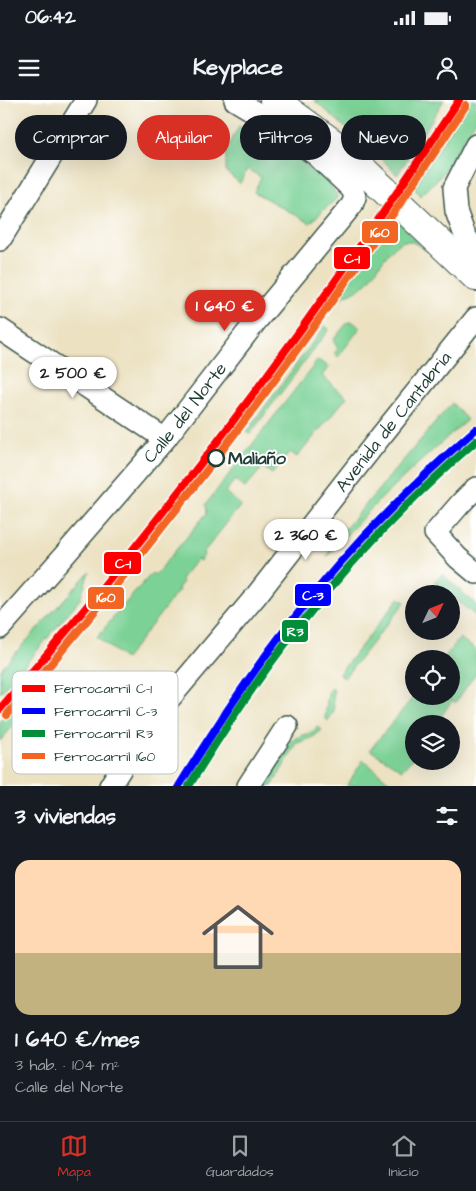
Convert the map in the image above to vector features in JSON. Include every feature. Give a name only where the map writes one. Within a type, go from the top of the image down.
[{"type":"street","points":[[0,240],[86,100]]},
{"type":"street","name":"Calle del Norte","points":[[0,628],[8,605],[41,581],[165,439],[257,320],[352,205],[355,197],[352,190],[316,155],[260,115],[235,100]]},
{"type":"street","points":[[274,100],[315,129],[351,158],[476,277]]},
{"type":"street","points":[[473,249],[464,233],[456,211],[454,188],[476,145]]},
{"type":"street","name":"Avenida de Cantabria","points":[[178,688],[256,596],[476,318]]},
{"type":"street","points":[[0,330],[165,439]]},
{"type":"street","points":[[476,488],[435,533],[458,558],[476,573]]},
{"type":"street","points":[[248,786],[287,726]]},
{"type":"street","name":"Avenida de Cantabria","points":[[110,786],[118,774]]},
{"type":"green space","points":[[314,100],[444,100],[426,129],[426,115],[341,115],[341,124]]},
{"type":"green space","points":[[469,100],[476,100],[476,120],[443,173],[421,196],[414,188]]},
{"type":"green space","points":[[239,126],[240,160],[298,160],[327,180],[338,197],[310,223],[254,192],[261,177],[247,169],[240,183],[226,172],[226,160],[230,160],[230,144]]},
{"type":"green space","points":[[383,160],[406,160],[397,175]]},
{"type":"green space","points":[[396,218],[426,251],[411,242],[405,241],[400,243],[389,252],[366,284],[335,301],[391,221]]},
{"type":"green space","points":[[348,322],[353,322],[360,328],[338,357],[334,353],[338,349],[333,340]]},
{"type":"green space","points":[[325,326],[329,329],[250,434],[246,432]]},
{"type":"green space","points":[[318,360],[329,367],[322,376],[347,397],[297,457],[290,452],[272,474],[263,467],[245,488],[235,480],[225,492],[241,505],[203,553],[204,555],[200,561],[197,559],[181,579],[183,582],[178,588],[179,590],[125,659],[97,637],[152,573],[155,575],[207,513],[206,504]]},
{"type":"green space","points":[[452,403],[467,420],[377,503],[327,557],[333,543]]},
{"type":"green space","points":[[89,572],[80,599],[19,671],[12,671],[12,679],[0,693],[0,670]]},
{"type":"green space","points":[[442,574],[454,585],[438,585],[434,582]]},
{"type":"green space","points":[[460,590],[476,605],[476,616],[460,603]]},
{"type":"green space","points":[[399,598],[405,602],[344,678],[339,674]]},
{"type":"green space","points":[[460,638],[476,650],[476,673],[460,696],[460,650],[450,650]]},
{"type":"green space","points":[[55,663],[54,671],[47,671]]},
{"type":"green space","points":[[332,688],[334,690],[334,711],[328,721],[325,718],[328,693]]},
{"type":"green space","points":[[407,705],[449,705],[442,715],[405,715],[405,767],[402,770],[370,750]]},
{"type":"green space","points":[[12,708],[12,727],[0,741],[0,721]]},
{"type":"green space","points":[[318,727],[322,730],[312,738],[297,743],[272,786],[264,786],[291,741]]},
{"type":"green space","points":[[363,760],[392,784],[391,786],[347,786]]},
{"type":"rail line","name":"C-1","points":[[32,671],[122,563],[240,412],[352,258],[459,100]]},
{"type":"rail line","name":"160","points":[[44,671],[129,569],[247,418],[359,263],[466,105]]},
{"type":"rail line","name":"C-3","points":[[179,786],[245,685],[309,599],[377,523],[425,475],[476,429]]},
{"type":"rail line","name":"R3","points":[[189,786],[254,687],[317,604],[359,555],[404,508],[476,441]]},
{"type":"rail line","name":"C-1","points":[[0,709],[12,695]]},
{"type":"rail line","name":"160","points":[[7,715],[12,709]]},
{"type":"place","name":"Maliaño","points":[[216,458]]}]
